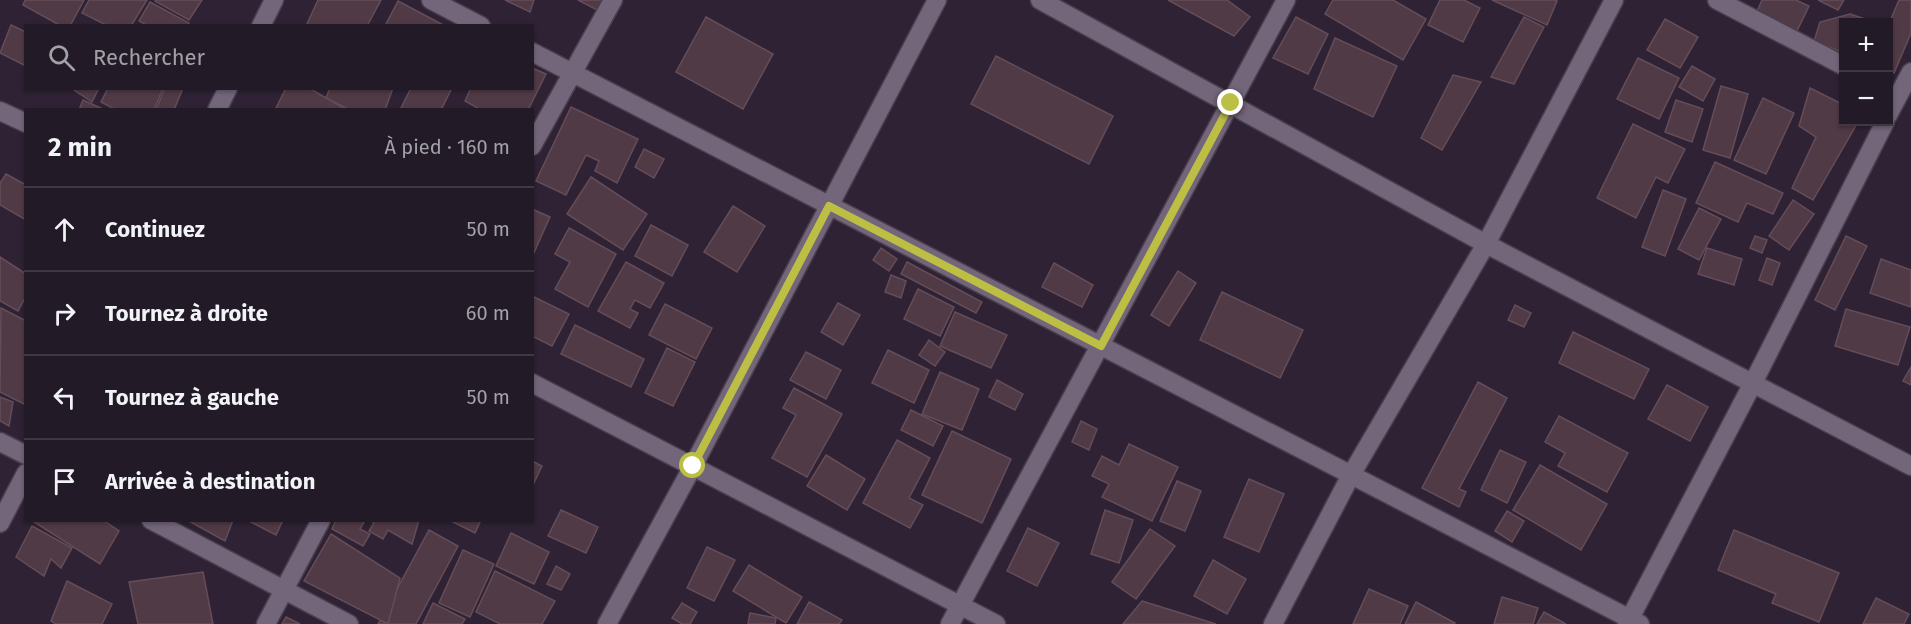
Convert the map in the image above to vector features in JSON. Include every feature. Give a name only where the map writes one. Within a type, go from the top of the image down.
[{"type":"street","points":[[262,24],[274,0]]},
{"type":"street","points":[[432,0],[477,24]]},
{"type":"street","points":[[534,143],[613,0]]},
{"type":"street","points":[[607,624],[693,466],[937,0]]},
{"type":"street","points":[[1040,0],[1486,244],[1911,466]]},
{"type":"street","points":[[950,624],[1286,0]]},
{"type":"street","points":[[1273,624],[1352,475],[1486,244],[1614,0]]},
{"type":"street","points":[[1717,0],[1839,63]]},
{"type":"street","points":[[534,53],[1632,622],[1883,126]]},
{"type":"street","points":[[1900,95],[1911,72]]},
{"type":"street","points":[[219,108],[227,90]]},
{"type":"street","points":[[0,111],[24,122]]},
{"type":"street","points":[[534,384],[996,624]]},
{"type":"street","points":[[0,442],[24,454]]},
{"type":"street","points":[[0,523],[24,477]]},
{"type":"street","points":[[155,522],[349,624]]},
{"type":"street","points":[[266,624],[320,522]]},
{"type":"building","points":[[25,0],[84,0],[71,24],[57,24],[23,5]]},
{"type":"building","points":[[89,0],[147,0],[132,24],[104,24],[82,13]]},
{"type":"building","points":[[156,0],[202,0],[189,20]]},
{"type":"building","points":[[318,0],[381,0],[368,24],[307,24]]},
{"type":"building","points":[[505,0],[534,0],[530,12]]},
{"type":"building","points":[[578,0],[604,0],[599,11]]},
{"type":"building","points":[[1168,0],[1227,0],[1250,17],[1234,36]]},
{"type":"building","points":[[1333,0],[1393,0],[1426,19],[1403,60],[1325,14]]},
{"type":"building","points":[[1440,0],[1464,0],[1480,8],[1463,42],[1428,25]]},
{"type":"building","points":[[1492,0],[1555,0],[1557,1],[1547,25]]},
{"type":"building","points":[[1762,0],[1796,0],[1809,6],[1796,33],[1756,14]]},
{"type":"building","points":[[1818,0],[1844,0],[1838,10]]},
{"type":"building","points":[[1899,0],[1911,0],[1911,33],[1894,73],[1893,18]]},
{"type":"building","points":[[398,1],[441,24],[386,24]]},
{"type":"building","points":[[150,2],[189,23],[144,24],[139,21]]},
{"type":"building","points":[[1850,14],[1862,18],[1839,18],[1839,51],[1814,41],[1820,22]]},
{"type":"building","points":[[706,17],[773,54],[743,109],[676,72]]},
{"type":"building","points":[[1296,17],[1328,34],[1308,74],[1273,58]]},
{"type":"building","points":[[1524,17],[1544,27],[1514,84],[1491,77]]},
{"type":"building","points":[[1665,19],[1698,37],[1680,68],[1647,50]]},
{"type":"building","points":[[11,25],[24,31],[24,65],[0,53]]},
{"type":"building","points":[[1335,38],[1397,66],[1373,117],[1314,89]]},
{"type":"building","points":[[996,56],[1113,116],[1089,164],[971,104]]},
{"type":"building","points":[[1638,58],[1679,78],[1659,119],[1617,99]]},
{"type":"building","points":[[1692,66],[1715,79],[1703,101],[1679,87]]},
{"type":"building","points":[[534,69],[546,74],[529,108],[477,108],[465,101],[470,90],[534,90]]},
{"type":"building","points":[[1453,75],[1481,82],[1442,150],[1421,138]]},
{"type":"building","points":[[1721,86],[1748,94],[1730,158],[1703,150]]},
{"type":"building","points":[[1810,88],[1839,102],[1839,126],[1856,126],[1813,200],[1792,188],[1816,137],[1799,126]]},
{"type":"building","points":[[74,90],[98,90],[92,102]]},
{"type":"building","points":[[107,90],[162,90],[155,108],[112,108],[101,102]]},
{"type":"building","points":[[164,90],[182,90],[175,108],[157,108]]},
{"type":"building","points":[[285,90],[312,90],[344,108],[276,108]]},
{"type":"building","points":[[329,90],[392,90],[386,108],[346,108],[326,98]]},
{"type":"building","points":[[410,90],[451,90],[442,108],[401,108]]},
{"type":"building","points":[[1763,98],[1794,113],[1766,174],[1734,160]]},
{"type":"building","points":[[83,100],[101,108],[80,108]]},
{"type":"building","points":[[1676,100],[1703,109],[1692,142],[1665,132]]},
{"type":"building","points":[[571,107],[638,139],[617,183],[595,171],[599,161],[586,155],[566,195],[536,181]]},
{"type":"building","points":[[1633,124],[1685,149],[1668,183],[1656,177],[1636,218],[1597,198]]},
{"type":"building","points":[[644,149],[664,159],[654,178],[635,167]]},
{"type":"building","points":[[1715,162],[1783,193],[1773,214],[1747,203],[1738,222],[1696,203]]},
{"type":"building","points":[[6,174],[24,184],[24,219],[0,205],[0,183]]},
{"type":"building","points":[[591,177],[647,214],[623,250],[567,214]]},
{"type":"building","points":[[1663,190],[1686,199],[1665,256],[1642,247]]},
{"type":"building","points":[[1793,200],[1814,214],[1789,250],[1769,236]]},
{"type":"building","points":[[733,206],[765,226],[737,272],[704,252]]},
{"type":"building","points":[[1699,208],[1721,219],[1699,260],[1678,249]]},
{"type":"building","points":[[534,210],[550,217],[534,253]]},
{"type":"building","points":[[651,225],[688,245],[672,276],[635,256]]},
{"type":"building","points":[[569,228],[616,254],[588,307],[555,289],[570,262],[555,254]]},
{"type":"building","points":[[1755,236],[1767,240],[1762,253],[1750,248]]},
{"type":"building","points":[[1846,236],[1867,246],[1835,310],[1815,300]]},
{"type":"building","points":[[881,248],[897,259],[889,271],[873,260]]},
{"type":"building","points":[[1707,248],[1742,259],[1734,285],[1698,274]]},
{"type":"building","points":[[0,257],[24,273],[24,300],[18,311],[0,301]]},
{"type":"building","points":[[1767,258],[1780,263],[1772,285],[1759,280]]},
{"type":"building","points":[[1881,259],[1911,270],[1911,307],[1870,293]]},
{"type":"building","points":[[626,262],[664,283],[650,308],[635,300],[630,309],[638,313],[630,328],[598,311]]},
{"type":"building","points":[[907,262],[982,302],[976,313],[901,274]]},
{"type":"building","points":[[1054,263],[1093,285],[1082,307],[1042,287]]},
{"type":"building","points":[[1178,271],[1196,283],[1169,326],[1151,315]]},
{"type":"building","points":[[891,275],[906,281],[901,298],[885,292]]},
{"type":"building","points":[[918,289],[954,307],[940,336],[904,319]]},
{"type":"building","points":[[1222,292],[1303,330],[1280,378],[1200,340]]},
{"type":"building","points":[[534,297],[569,314],[552,346],[534,337]]},
{"type":"building","points":[[838,303],[860,315],[843,345],[821,332]]},
{"type":"building","points":[[665,304],[712,328],[696,359],[649,335]]},
{"type":"building","points":[[1515,305],[1531,313],[1524,327],[1508,320]]},
{"type":"building","points":[[1,308],[24,320],[24,404],[0,392]]},
{"type":"building","points":[[1846,309],[1910,327],[1898,365],[1835,346]]},
{"type":"building","points":[[955,312],[1007,335],[991,368],[940,346]]},
{"type":"building","points":[[575,325],[644,359],[631,387],[561,354]]},
{"type":"building","points":[[1573,332],[1649,369],[1634,399],[1559,363]]},
{"type":"building","points":[[929,340],[945,352],[935,366],[919,355]]},
{"type":"building","points":[[667,348],[695,362],[673,406],[645,393]]},
{"type":"building","points":[[888,350],[929,370],[914,403],[872,383]]},
{"type":"building","points":[[806,352],[841,370],[826,399],[790,380]]},
{"type":"building","points":[[1911,367],[1911,385],[1903,381]]},
{"type":"building","points":[[940,372],[979,389],[962,430],[922,414]]},
{"type":"building","points":[[997,380],[1023,394],[1015,410],[989,397]]},
{"type":"building","points":[[1478,382],[1507,398],[1459,489],[1466,492],[1459,507],[1422,488]]},
{"type":"building","points":[[1667,385],[1708,407],[1690,441],[1648,419]]},
{"type":"building","points":[[794,388],[842,414],[807,477],[772,458],[796,415],[783,408]]},
{"type":"building","points":[[0,397],[13,402],[9,426],[0,421]]},
{"type":"building","points":[[911,410],[943,426],[933,446],[901,430]]},
{"type":"building","points":[[1559,416],[1628,453],[1607,492],[1558,466],[1565,453],[1545,442]]},
{"type":"building","points":[[1081,421],[1097,429],[1089,450],[1072,442]]},
{"type":"building","points":[[952,431],[1011,459],[982,523],[922,495]]},
{"type":"building","points":[[897,440],[930,458],[909,498],[923,505],[910,528],[863,503]]},
{"type":"building","points":[[1129,444],[1178,467],[1152,521],[1102,497],[1109,484],[1092,476],[1102,456],[1119,465]]},
{"type":"building","points":[[1500,450],[1526,462],[1507,503],[1481,490]]},
{"type":"building","points":[[826,455],[865,479],[847,510],[807,486]]},
{"type":"building","points":[[534,462],[542,466],[534,483]]},
{"type":"building","points":[[1540,465],[1607,504],[1581,550],[1513,510]]},
{"type":"building","points":[[1249,479],[1284,494],[1259,552],[1224,537]]},
{"type":"building","points":[[1177,481],[1201,491],[1185,531],[1160,521]]},
{"type":"building","points":[[561,510],[598,527],[586,553],[548,536]]},
{"type":"building","points":[[1105,510],[1133,520],[1119,563],[1091,554]]},
{"type":"building","points":[[1507,511],[1524,521],[1512,542],[1495,531]]},
{"type":"building","points":[[34,522],[106,522],[119,531],[100,564]]},
{"type":"building","points":[[191,522],[232,522],[225,541]]},
{"type":"building","points":[[251,522],[282,522],[276,535]]},
{"type":"building","points":[[335,522],[364,522],[360,529],[370,534],[363,546],[332,529]]},
{"type":"building","points":[[418,522],[412,544],[388,530],[383,539],[369,531],[374,523]]},
{"type":"building","points":[[453,522],[480,522],[475,533]]},
{"type":"building","points":[[32,526],[72,548],[61,568],[51,559],[44,576],[16,557]]},
{"type":"building","points":[[1028,528],[1059,543],[1037,586],[1007,571]]},
{"type":"building","points":[[1150,529],[1175,546],[1136,599],[1112,582]]},
{"type":"building","points":[[429,530],[458,546],[416,624],[378,624]]},
{"type":"building","points":[[1734,530],[1839,573],[1819,622],[1772,603],[1776,594],[1718,570]]},
{"type":"building","points":[[511,533],[549,552],[534,584],[496,566]]},
{"type":"building","points":[[331,534],[400,578],[388,624],[304,581]]},
{"type":"building","points":[[707,547],[735,560],[714,601],[687,588]]},
{"type":"building","points":[[463,550],[494,564],[470,617],[439,603]]},
{"type":"building","points":[[1213,560],[1246,579],[1227,614],[1194,596]]},
{"type":"building","points":[[749,565],[802,597],[786,623],[733,591]]},
{"type":"building","points":[[556,566],[570,574],[561,590],[547,584]]},
{"type":"building","points":[[495,571],[555,601],[542,624],[500,624],[476,612]]},
{"type":"building","points":[[203,572],[213,624],[138,624],[129,582]]},
{"type":"building","points":[[67,581],[112,604],[102,624],[56,624],[51,621]]},
{"type":"building","points":[[1369,589],[1408,606],[1400,624],[1353,624]]},
{"type":"building","points":[[1502,597],[1538,608],[1533,624],[1494,624]]},
{"type":"building","points":[[1876,598],[1909,614],[1904,624],[1863,624]]},
{"type":"building","points":[[1142,601],[1216,624],[1123,624]]},
{"type":"building","points":[[809,602],[842,620],[839,624],[797,624]]},
{"type":"building","points":[[1416,602],[1455,623],[1405,624]]},
{"type":"building","points":[[433,603],[465,619],[462,624],[423,624]]},
{"type":"building","points":[[682,603],[697,612],[690,624],[682,624],[672,618]]},
{"type":"building","points":[[1544,612],[1566,624],[1537,624]]},
{"type":"building","points":[[750,613],[776,618],[775,624],[748,624]]},
{"type":"building","points":[[286,617],[300,624],[282,624]]},
{"type":"route","points":[[693,466],[829,206],[1101,346],[1231,103]]}]
